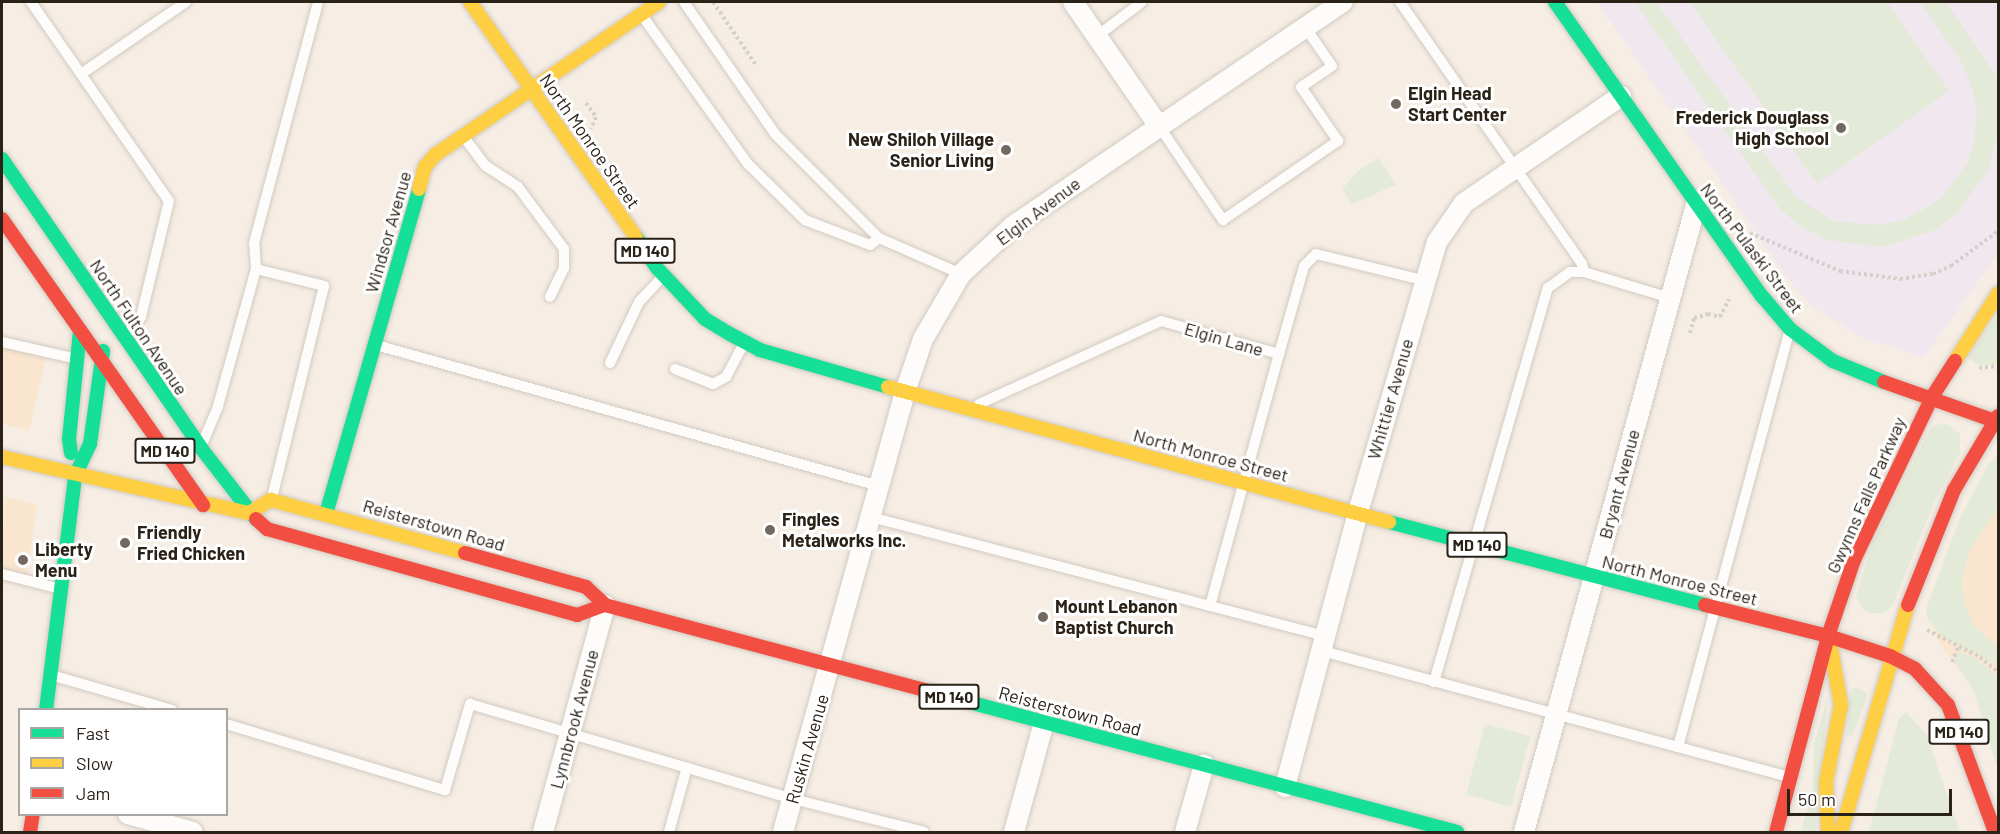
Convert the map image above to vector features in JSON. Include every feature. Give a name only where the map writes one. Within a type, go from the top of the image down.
[{"type":"main road","name":"North Monroe Street","points":[[470,2],[663,276],[705,319],[744,342],[905,392],[1593,577],[1828,636],[1890,656],[1915,669],[1948,705],[1995,832]]},
{"type":"main road","name":"Windsor Avenue","points":[[326,514],[425,166],[463,135],[659,2]]},
{"type":"main road","name":"North Pulaski Street","points":[[1555,2],[1696,205],[1790,329],[1833,361],[1892,386],[1932,397],[1997,420]]},
{"type":"main road","name":"North Fulton Avenue","points":[[2,159],[201,448],[249,513]]},
{"type":"main road","points":[[2,219],[80,331],[69,439],[75,476],[46,708]]},
{"type":"main road","name":"Gwynns Falls Parkway","points":[[1776,832],[1828,636],[1854,560],[1932,397],[1998,294]]},
{"type":"main road","points":[[75,476],[90,444],[109,314]]},
{"type":"main road","name":"MD 140","points":[[80,331],[203,505]]},
{"type":"main road","points":[[1841,832],[1890,656],[1954,490],[1997,420]]},
{"type":"main road","points":[[2,457],[75,476],[249,513],[267,529],[578,615],[605,605]]},
{"type":"main road","points":[[249,513],[271,500]]},
{"type":"main road","name":"Reisterstown Road","points":[[271,500],[586,587],[605,605],[1457,832]]},
{"type":"main road","points":[[1828,636],[1842,705],[1826,782],[1828,832]]},
{"type":"main road","points":[[30,832],[33,816]]},
{"type":"street","points":[[1073,2],[1159,126]]},
{"type":"street","name":"Elgin Avenue","points":[[830,665],[905,392],[923,339],[961,274],[1013,226],[1343,2]]},
{"type":"street","name":"Whittier Avenue","points":[[1285,787],[1423,280],[1446,224],[1464,203],[1621,96]]},
{"type":"street","name":"Bryant Avenue","points":[[1524,832],[1554,714],[1696,205]]},
{"type":"street","name":"Lynnbrook Avenue","points":[[543,832],[605,605]]},
{"type":"street","name":"Ruskin Avenue","points":[[783,832],[830,665]]},
{"type":"street","points":[[1014,832],[1044,723]]},
{"type":"street","points":[[1185,832],[1204,765]]},
{"type":"street","points":[[135,816],[193,832]]},
{"type":"lane","points":[[2,342],[101,363],[141,317],[169,201],[31,2]]},
{"type":"lane","points":[[81,75],[186,2]]},
{"type":"lane","points":[[201,448],[218,406],[256,269],[254,243],[318,2]]},
{"type":"lane","points":[[684,2],[775,134],[879,238],[961,274]]},
{"type":"lane","points":[[1097,36],[1142,2]]},
{"type":"lane","points":[[1400,2],[1582,264],[1584,272]]},
{"type":"lane","points":[[641,14],[748,164],[805,220],[870,245],[879,238]]},
{"type":"lane","points":[[1159,126],[1223,220],[1338,141],[1301,87],[1332,66],[1305,27]]},
{"type":"lane","points":[[463,135],[486,166],[518,187],[564,249],[564,268],[550,297]]},
{"type":"lane","name":"Elgin Lane","points":[[969,409],[1161,321],[1279,354],[1304,266],[1316,254],[1423,280]]},
{"type":"lane","points":[[256,269],[324,286],[271,500]]},
{"type":"lane","points":[[1434,682],[1476,545],[1548,288],[1570,272],[1584,272],[1670,298]]},
{"type":"lane","points":[[610,363],[639,302],[663,276]]},
{"type":"lane","points":[[1678,747],[1713,607],[1790,329]]},
{"type":"lane","points":[[675,369],[713,384],[726,377],[744,342]]},
{"type":"lane","points":[[375,345],[879,486]]},
{"type":"lane","points":[[1210,606],[1279,354]]},
{"type":"lane","points":[[871,517],[1210,606],[1434,682],[1791,778]]},
{"type":"lane","points":[[2,574],[61,589]]},
{"type":"lane","points":[[50,675],[165,708]]},
{"type":"lane","points":[[228,725],[445,790],[470,704],[793,799],[900,829],[924,832]]},
{"type":"lane","points":[[669,832],[687,767]]},
{"type":"path","points":[[713,2],[756,65]]},
{"type":"path","points":[[586,103],[596,117],[590,130]]},
{"type":"path","points":[[1750,233],[1840,271],[1900,279],[1933,274],[1951,266],[1998,231]]},
{"type":"path","points":[[1679,330],[1691,334],[1694,318],[1708,314],[1720,317],[1729,299]]},
{"type":"path","points":[[1972,366],[1998,366]]},
{"type":"path","points":[[1927,630],[1980,657],[1998,672]]},
{"type":"path","points":[[1952,662],[1958,646]]},
{"type":"shaded area","name":"Frederick Douglass High School","points":[[1597,2],[1998,2],[1998,254],[1924,357],[1864,339],[1810,305],[1786,276]]},
{"type":"shaded area","points":[[2,347],[46,357],[29,431],[2,424]]},
{"type":"shaded area","points":[[1998,455],[1998,769],[1973,689],[1938,641],[1926,609],[1960,518],[1989,463]]},
{"type":"shaded area","points":[[5,497],[37,505],[27,576],[2,569]]},
{"type":"green space","points":[[1635,2],[1656,2],[1796,197],[1833,221],[1881,225],[1905,220],[1942,198],[1967,163],[1974,142],[1977,111],[1972,87],[1960,59],[1920,2],[1946,2],[1998,78],[1998,131],[1988,171],[1957,213],[1935,230],[1883,247],[1827,240],[1801,227],[1780,209]]},
{"type":"green space","points":[[1690,2],[1887,2],[1949,91],[1817,184]]},
{"type":"green space","points":[[1378,158],[1396,185],[1352,204],[1342,189],[1359,170]]},
{"type":"green space","points":[[1998,314],[1998,364],[1977,365],[1968,357]]},
{"type":"green space","points":[[1940,424],[1949,425],[1960,434],[1960,453],[1934,503],[1893,605],[1885,613],[1870,613],[1861,607],[1856,597],[1873,541],[1931,427]]},
{"type":"green space","points":[[1998,456],[1998,507],[1970,550],[1962,582],[1964,603],[1974,626],[1998,647],[1996,664],[1944,637],[1928,621],[1926,609],[1960,518],[1989,463]]},
{"type":"green space","points":[[1959,651],[1977,659],[1998,677],[1998,769],[1973,689],[1954,661]]},
{"type":"green space","points":[[1856,687],[1868,694],[1852,737],[1847,735],[1850,691]]},
{"type":"green space","points":[[1828,695],[1816,832],[1801,832],[1813,788],[1814,745]]},
{"type":"green space","points":[[1906,712],[1926,734],[1960,832],[1869,832],[1899,719]]},
{"type":"green space","points":[[1485,724],[1530,736],[1512,807],[1466,795]]},
{"type":"traffic: fast","points":[[1555,2],[1762,296],[1790,329],[1833,361],[1884,382]]},
{"type":"traffic: fast","points":[[2,159],[201,448],[256,519]]},
{"type":"traffic: fast","points":[[326,514],[419,189]]},
{"type":"traffic: fast","points":[[636,237],[657,268],[705,319],[730,334],[760,350],[888,387]]},
{"type":"traffic: fast","points":[[71,453],[69,439],[80,331]]},
{"type":"traffic: fast","points":[[75,476],[90,444],[103,351]]},
{"type":"traffic: fast","points":[[46,708],[75,476]]},
{"type":"traffic: fast","points":[[1389,522],[1705,605]]},
{"type":"traffic: fast","points":[[946,696],[1457,832]]},
{"type":"traffic: slow","points":[[470,2],[636,237]]},
{"type":"traffic: slow","points":[[419,189],[425,167],[435,155],[659,2]]},
{"type":"traffic: slow","points":[[1955,361],[1998,294]]},
{"type":"traffic: slow","points":[[888,387],[1389,522]]},
{"type":"traffic: slow","points":[[2,457],[249,513],[271,500],[465,553]]},
{"type":"traffic: slow","points":[[1841,832],[1908,605]]},
{"type":"traffic: slow","points":[[1828,832],[1826,782],[1841,705],[1830,643]]},
{"type":"traffic: jam","points":[[2,219],[203,505]]},
{"type":"traffic: jam","points":[[1776,832],[1828,636],[1854,560],[1932,397],[1955,361]]},
{"type":"traffic: jam","points":[[1884,382],[1995,421]]},
{"type":"traffic: jam","points":[[1908,605],[1954,490],[1998,416]]},
{"type":"traffic: jam","points":[[256,519],[267,529],[577,615],[605,605]]},
{"type":"traffic: jam","points":[[465,553],[586,587],[605,605],[946,696]]},
{"type":"traffic: jam","points":[[1705,605],[1828,636],[1890,656],[1915,669],[1948,705],[1995,832]]},
{"type":"traffic: jam","points":[[30,832],[33,816]]},
{"type":"place","name":"Elgin Head Start Center","points":[[1396,104]]},
{"type":"place","name":"Frederick Douglass High School","points":[[1841,128]]},
{"type":"place","name":"New Shiloh Village Senior Living","points":[[1006,150]]},
{"type":"place","name":"Fingles Metalworks Inc.","points":[[770,530]]},
{"type":"place","name":"Friendly Fried Chicken","points":[[125,543]]},
{"type":"place","name":"Liberty Menu","points":[[23,560]]},
{"type":"place","name":"Mount Lebanon Baptist Church","points":[[1043,617]]}]
